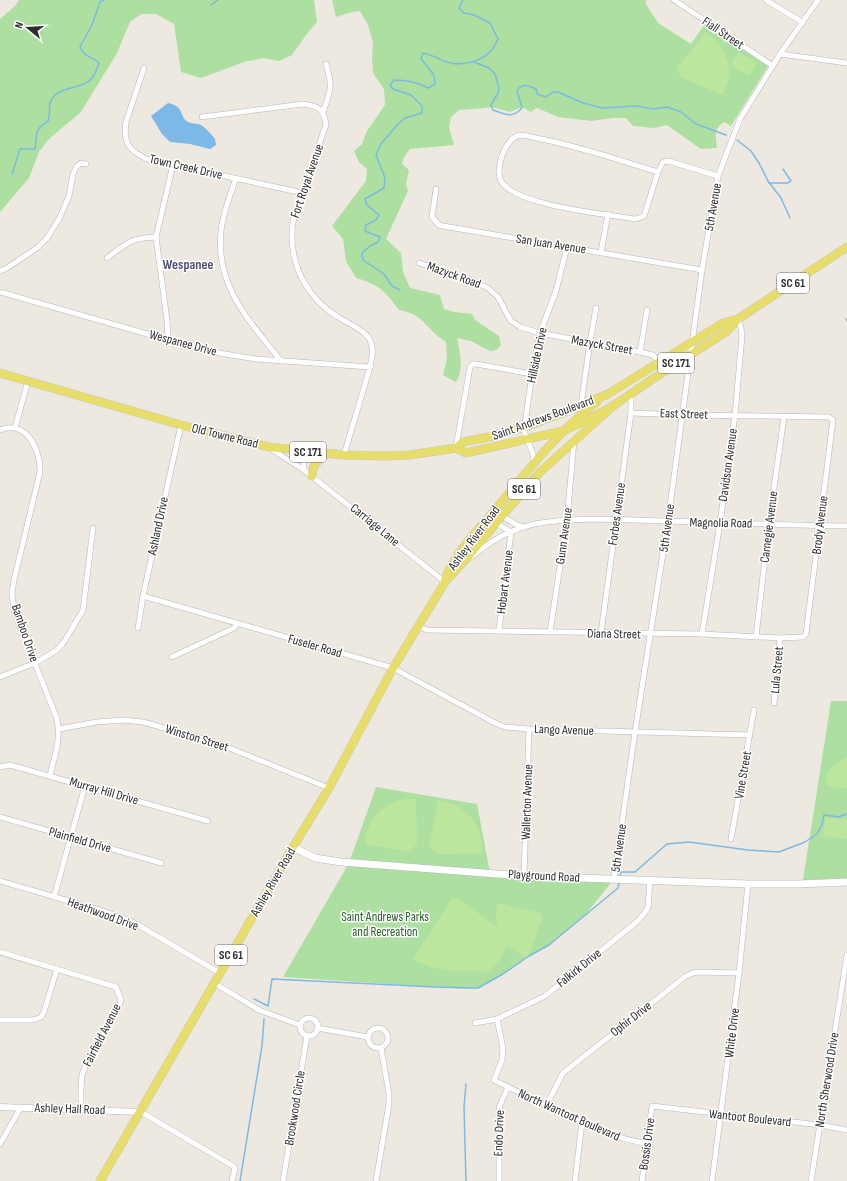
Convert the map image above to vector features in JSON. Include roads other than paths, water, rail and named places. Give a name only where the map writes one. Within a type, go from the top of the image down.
[{"type":"main road","name":"Saint Andrews Boulevard","points":[[738,319],[723,324],[608,394],[525,427],[494,436],[463,442],[456,448],[466,453],[563,431],[589,419],[613,406],[726,332],[738,319],[847,247]]},
{"type":"main road","name":"Old Towne Road","points":[[0,373],[181,425],[269,447],[303,452],[344,455],[410,455],[456,448]]},
{"type":"main road","name":"Ashley River Road","points":[[445,582],[448,571],[462,551],[494,510],[552,442],[576,418],[608,394]]},
{"type":"main road","name":"Ashley River Road","points":[[100,1181],[293,847],[329,788],[393,668],[445,582],[539,473],[613,406]]},
{"type":"main road","points":[[312,476],[312,469],[315,463],[326,454]]},
{"type":"main road","name":"Playground Road","points":[[293,847],[315,858],[341,862],[524,876],[748,884],[847,882]]},
{"type":"street","name":"Fiall Street","points":[[674,0],[773,66]]},
{"type":"street","points":[[766,0],[802,22]]},
{"type":"street","name":"5th Avenue","points":[[614,879],[635,732],[652,634],[702,270],[718,176],[740,119],[780,54],[818,0]]},
{"type":"street","points":[[780,54],[847,63]]},
{"type":"street","points":[[202,116],[303,104],[313,105],[320,108],[323,112],[330,92],[331,82],[326,64]]},
{"type":"street","name":"Town Creek Drive","points":[[144,68],[126,122],[125,136],[132,150],[138,155],[147,159],[303,193]]},
{"type":"street","name":"Fort Royal Avenue","points":[[323,112],[326,125],[293,221],[292,233],[295,261],[300,277],[309,292],[335,316],[368,337],[371,343],[373,352],[370,366],[344,455]]},
{"type":"street","points":[[521,135],[566,144],[658,172],[644,216],[636,219],[546,204],[530,199],[507,188],[500,177],[499,172],[501,160],[508,143],[512,139],[521,135]]},
{"type":"street","name":"5th Avenue","points":[[658,172],[663,162],[668,161],[718,176]]},
{"type":"street","points":[[0,271],[37,248],[47,238],[69,196],[73,174],[78,166],[81,164],[86,164]]},
{"type":"street","points":[[168,339],[167,320],[156,236],[173,164]]},
{"type":"street","points":[[236,178],[223,218],[221,231],[220,250],[225,276],[233,297],[281,361]]},
{"type":"street","name":"San Juan Avenue","points":[[436,189],[432,216],[439,225],[702,270]]},
{"type":"street","points":[[601,252],[608,214]]},
{"type":"street","points":[[108,258],[129,241],[140,237],[156,236]]},
{"type":"street","name":"Hillside Drive","points":[[534,464],[533,454],[524,431],[532,374],[540,334],[556,291],[567,247]]},
{"type":"street","name":"Mazyck Road","points":[[419,263],[473,281],[488,288],[498,297],[511,321],[520,327],[540,334]]},
{"type":"street","name":"Wespanee Drive","points":[[0,292],[207,350],[256,359],[370,366]]},
{"type":"street","points":[[581,406],[596,308]]},
{"type":"street","points":[[640,352],[647,310]]},
{"type":"street","name":"Davidson Avenue","points":[[702,634],[735,416],[742,336],[738,319]]},
{"type":"street","name":"Mazyck Street","points":[[540,334],[590,342],[653,355],[660,363]]},
{"type":"street","points":[[456,448],[470,367],[473,364],[532,374]]},
{"type":"street","points":[[0,430],[7,427],[15,428],[28,381]]},
{"type":"street","name":"Forbes Avenue","points":[[601,633],[631,413],[631,400],[627,396]]},
{"type":"street","name":"East Street","points":[[631,413],[784,417],[829,416],[833,420]]},
{"type":"street","name":"Carnegie Avenue","points":[[756,637],[769,524],[784,417]]},
{"type":"street","name":"Brody Avenue","points":[[807,630],[833,420]]},
{"type":"street","name":"Ashland Drive","points":[[138,628],[143,596],[181,425]]},
{"type":"street","name":"Bamboo Drive","points":[[15,428],[25,434],[33,442],[41,462],[12,594],[14,611],[57,719],[59,739],[50,775]]},
{"type":"street","name":"Gunn Avenue","points":[[550,632],[566,520],[575,440]]},
{"type":"street","name":"Carriage Lane","points":[[269,447],[312,476],[445,582]]},
{"type":"street","points":[[303,452],[304,470]]},
{"type":"street","points":[[494,510],[516,524],[525,527]]},
{"type":"street","points":[[488,518],[511,532]]},
{"type":"street","name":"Magnolia Road","points":[[445,582],[476,553],[494,540],[525,527],[566,520],[617,519],[847,526]]},
{"type":"street","points":[[0,676],[35,663],[57,650],[64,642],[83,610],[93,528]]},
{"type":"street","name":"Hobart Avenue","points":[[499,632],[511,532]]},
{"type":"street","name":"Fuseler Road","points":[[143,596],[393,668]]},
{"type":"street","points":[[172,658],[232,629],[236,624]]},
{"type":"street","name":"Diana Street","points":[[418,626],[427,630],[702,634],[780,638],[803,637],[807,630]]},
{"type":"street","name":"Lula Street","points":[[774,703],[780,638]]},
{"type":"street","name":"Lango Avenue","points":[[393,668],[505,727],[529,729],[750,735]]},
{"type":"street","name":"Vine Street","points":[[732,839],[754,710]]},
{"type":"street","name":"Winston Street","points":[[59,729],[97,722],[123,720],[143,722],[214,742],[329,788]]},
{"type":"street","name":"Wallerton Avenue","points":[[524,876],[529,729]]},
{"type":"street","name":"Murray Hill Drive","points":[[0,767],[10,765],[50,775],[208,820]]},
{"type":"street","points":[[54,897],[85,786]]},
{"type":"street","name":"Plainfield Drive","points":[[0,817],[160,864]]},
{"type":"street","name":"Falkirk Drive","points":[[475,1023],[497,1019],[545,996],[639,920],[648,908],[650,880]]},
{"type":"street","name":"Heathwood Drive","points":[[0,881],[103,911],[133,922],[220,973]]},
{"type":"street","name":"White Drive","points":[[712,1181],[739,973],[748,884]]},
{"type":"street","name":"Fairfield Avenue","points":[[0,952],[114,985],[116,987],[121,1000],[119,1006],[86,1064],[82,1075],[81,1109]]},
{"type":"street","name":"North Sherwood Drive","points":[[811,1181],[847,958]]},
{"type":"street","points":[[0,1020],[33,1020],[41,1017],[58,969]]},
{"type":"street","name":"Ophir Drive","points":[[546,1106],[563,1073],[686,976],[693,972],[739,973]]},
{"type":"street","points":[[214,983],[259,1010],[300,1025]]},
{"type":"street","points":[[309,1018],[316,1023],[317,1028],[315,1034],[307,1036],[301,1031],[300,1025],[303,1020],[309,1018]]},
{"type":"street","name":"North Wantoot Boulevard","points":[[497,1019],[503,1048],[502,1060],[494,1080],[582,1122],[621,1138],[634,1142],[647,1143]]},
{"type":"street","points":[[317,1028],[368,1037]]},
{"type":"street","points":[[378,1028],[387,1032],[389,1039],[386,1045],[381,1048],[374,1048],[368,1037],[374,1029],[378,1028]]},
{"type":"street","name":"Brookwood Circle","points":[[283,1181],[307,1036]]},
{"type":"street","points":[[376,1181],[389,1104],[389,1094],[381,1048]]},
{"type":"street","name":"Endo Drive","points":[[499,1181],[499,1110],[508,1088]]},
{"type":"street","name":"Wantoot Boulevard","points":[[652,1106],[820,1125],[847,1130]]},
{"type":"street","name":"Bossis Drive","points":[[642,1181],[652,1106]]},
{"type":"street","name":"Ashley Hall Road","points":[[0,1107],[141,1112]]},
{"type":"street","points":[[0,1144],[21,1107]]},
{"type":"street","points":[[141,1112],[233,1166],[235,1168],[232,1181]]},
{"type":"street","points":[[575,1181],[582,1122]]},
{"type":"water","points":[[168,103],[180,109],[185,120],[191,123],[199,124],[205,128],[215,139],[216,145],[210,149],[190,144],[170,142],[162,134],[151,116]]},
{"type":"waterway","points":[[12,174],[20,149],[35,149],[38,130],[48,121],[50,103],[53,97],[64,90],[82,85],[92,78],[99,63],[84,53],[80,47],[92,25],[100,2],[104,0]]},
{"type":"waterway","points":[[211,5],[218,0]]},
{"type":"waterway","points":[[400,290],[392,286],[384,274],[363,260],[362,253],[370,246],[378,242],[380,237],[365,231],[366,225],[376,220],[379,215],[367,205],[365,199],[384,188],[385,178],[376,155],[381,144],[405,118],[422,113],[422,106],[411,95],[393,89],[390,85],[394,80],[412,82],[428,88],[435,84],[434,75],[421,59],[423,53],[447,62],[459,64],[472,62],[489,53],[498,39],[490,23],[474,15],[464,13],[459,8],[463,0]]},
{"type":"waterway","points":[[474,62],[489,68],[495,74],[499,88],[498,93],[491,105],[493,110],[508,115],[515,114],[522,108],[517,91],[519,88],[523,86],[530,86],[536,89],[537,94],[546,97],[553,92],[558,92],[583,103],[602,108],[637,106],[653,109],[667,107],[681,112],[696,124],[726,135]]},
{"type":"waterway","points":[[737,140],[751,151],[768,181],[781,198],[790,218]]},
{"type":"waterway","points":[[769,183],[788,183],[791,181],[783,169]]},
{"type":"waterway","points":[[620,875],[621,872],[635,872],[667,844],[689,842],[748,850],[779,852],[805,842],[817,834],[822,825],[824,815],[839,817],[846,814]]},
{"type":"waterway","points":[[254,999],[268,1006],[272,979],[478,988],[549,945],[618,888],[619,883]]},
{"type":"waterway","points":[[240,1181],[262,1046],[264,1019]]},
{"type":"waterway","points":[[466,1084],[464,1107],[466,1181]]},
{"type":"district","name":"Wespanee","points":[[188,264]]},
{"type":"park label","name":"Saint Andrews Parks and Recreation","points":[[385,924]]}]
